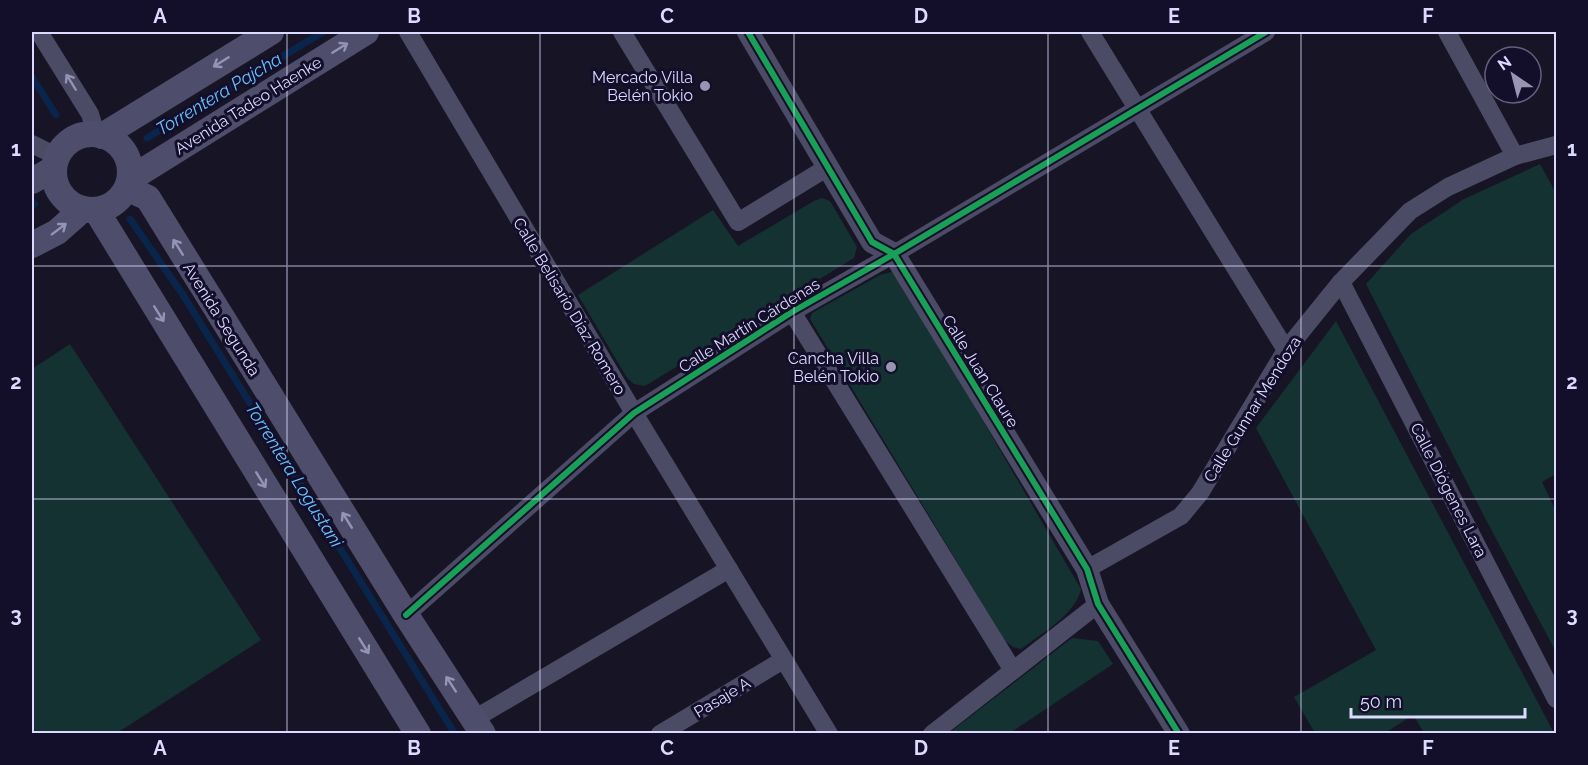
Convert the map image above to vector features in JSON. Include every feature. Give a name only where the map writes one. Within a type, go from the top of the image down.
[{"type":"main road","points":[[32,181],[56,163],[73,140],[99,135],[271,32]]},
{"type":"main road","name":"Avenida Tadeo Haenke","points":[[128,184],[366,32]]},
{"type":"main road","points":[[32,245],[57,232],[89,210],[114,203],[128,184],[128,160],[124,151],[118,144],[99,135]]},
{"type":"main road","points":[[56,163],[59,191],[73,205],[89,210],[418,734]]},
{"type":"main road","name":"Avenida Segunda","points":[[128,184],[148,198],[406,615],[478,726]]},
{"type":"street","points":[[39,32],[90,114],[99,135]]},
{"type":"street","name":"Calle Belisario Díaz Romero","points":[[408,32],[634,414],[829,734]]},
{"type":"street","points":[[622,32],[738,222],[828,167]]},
{"type":"street","name":"Calle Juan Claure","points":[[748,32],[872,242],[894,254],[1087,569],[1098,604],[1179,734]]},
{"type":"street","points":[[1090,32],[1286,350]]},
{"type":"street","name":"Calle Martín Cárdenas","points":[[406,615],[634,414],[792,312],[894,254],[1266,32]]},
{"type":"street","points":[[1447,32],[1515,156]]},
{"type":"street","points":[[32,144],[56,163]]},
{"type":"street","name":"Calle Gunnar Mendoza","points":[[1087,569],[1181,516],[1200,493],[1286,350],[1341,282],[1410,211],[1448,187],[1515,156],[1554,150]]},
{"type":"street","name":"Calle Diógenes Lara","points":[[1341,282],[1557,699]]},
{"type":"street","points":[[792,312],[1012,669]]},
{"type":"street","points":[[478,726],[729,569]]},
{"type":"street","points":[[932,734],[1012,669],[1098,604]]},
{"type":"street","name":"Pasaje A","points":[[660,734],[783,660]]},
{"type":"green space","points":[[1540,164],[1556,193],[1556,474],[1542,482],[1556,511],[1556,652],[1366,284],[1411,234],[1464,199]]},
{"type":"green space","points":[[822,198],[830,201],[857,247],[854,258],[645,386],[634,384],[627,378],[578,295],[713,210],[738,246]]},
{"type":"green space","points":[[891,272],[899,277],[1081,589],[1078,598],[1065,615],[1021,649],[1005,641],[810,319],[812,313],[880,275]]},
{"type":"green space","points":[[1336,321],[1554,733],[1424,733],[1413,715],[1385,733],[1315,733],[1294,697],[1376,650],[1256,428]]},
{"type":"green space","points":[[70,344],[261,640],[117,733],[32,733],[32,369]]},
{"type":"green space","points":[[1072,638],[1098,641],[1113,664],[1010,733],[949,733]]},
{"type":"waterway","name":"Torrentera Pajcha","points":[[147,138],[323,32]]},
{"type":"waterway","name":"Torrentera Logustani","points":[[32,77],[56,115]]},
{"type":"waterway","name":"Torrentera Logustani","points":[[130,219],[183,295],[455,734]]},
{"type":"cycle path","points":[[748,32],[872,242],[894,254],[1087,569],[1098,604],[1179,734]]},
{"type":"cycle path","points":[[406,615],[634,413],[792,312],[894,254],[1266,32]]},
{"type":"place","name":"Mercado Villa Belén Tokio","points":[[705,86]]},
{"type":"place","name":"Cancha Villa Belén Tokio","points":[[891,367]]}]
